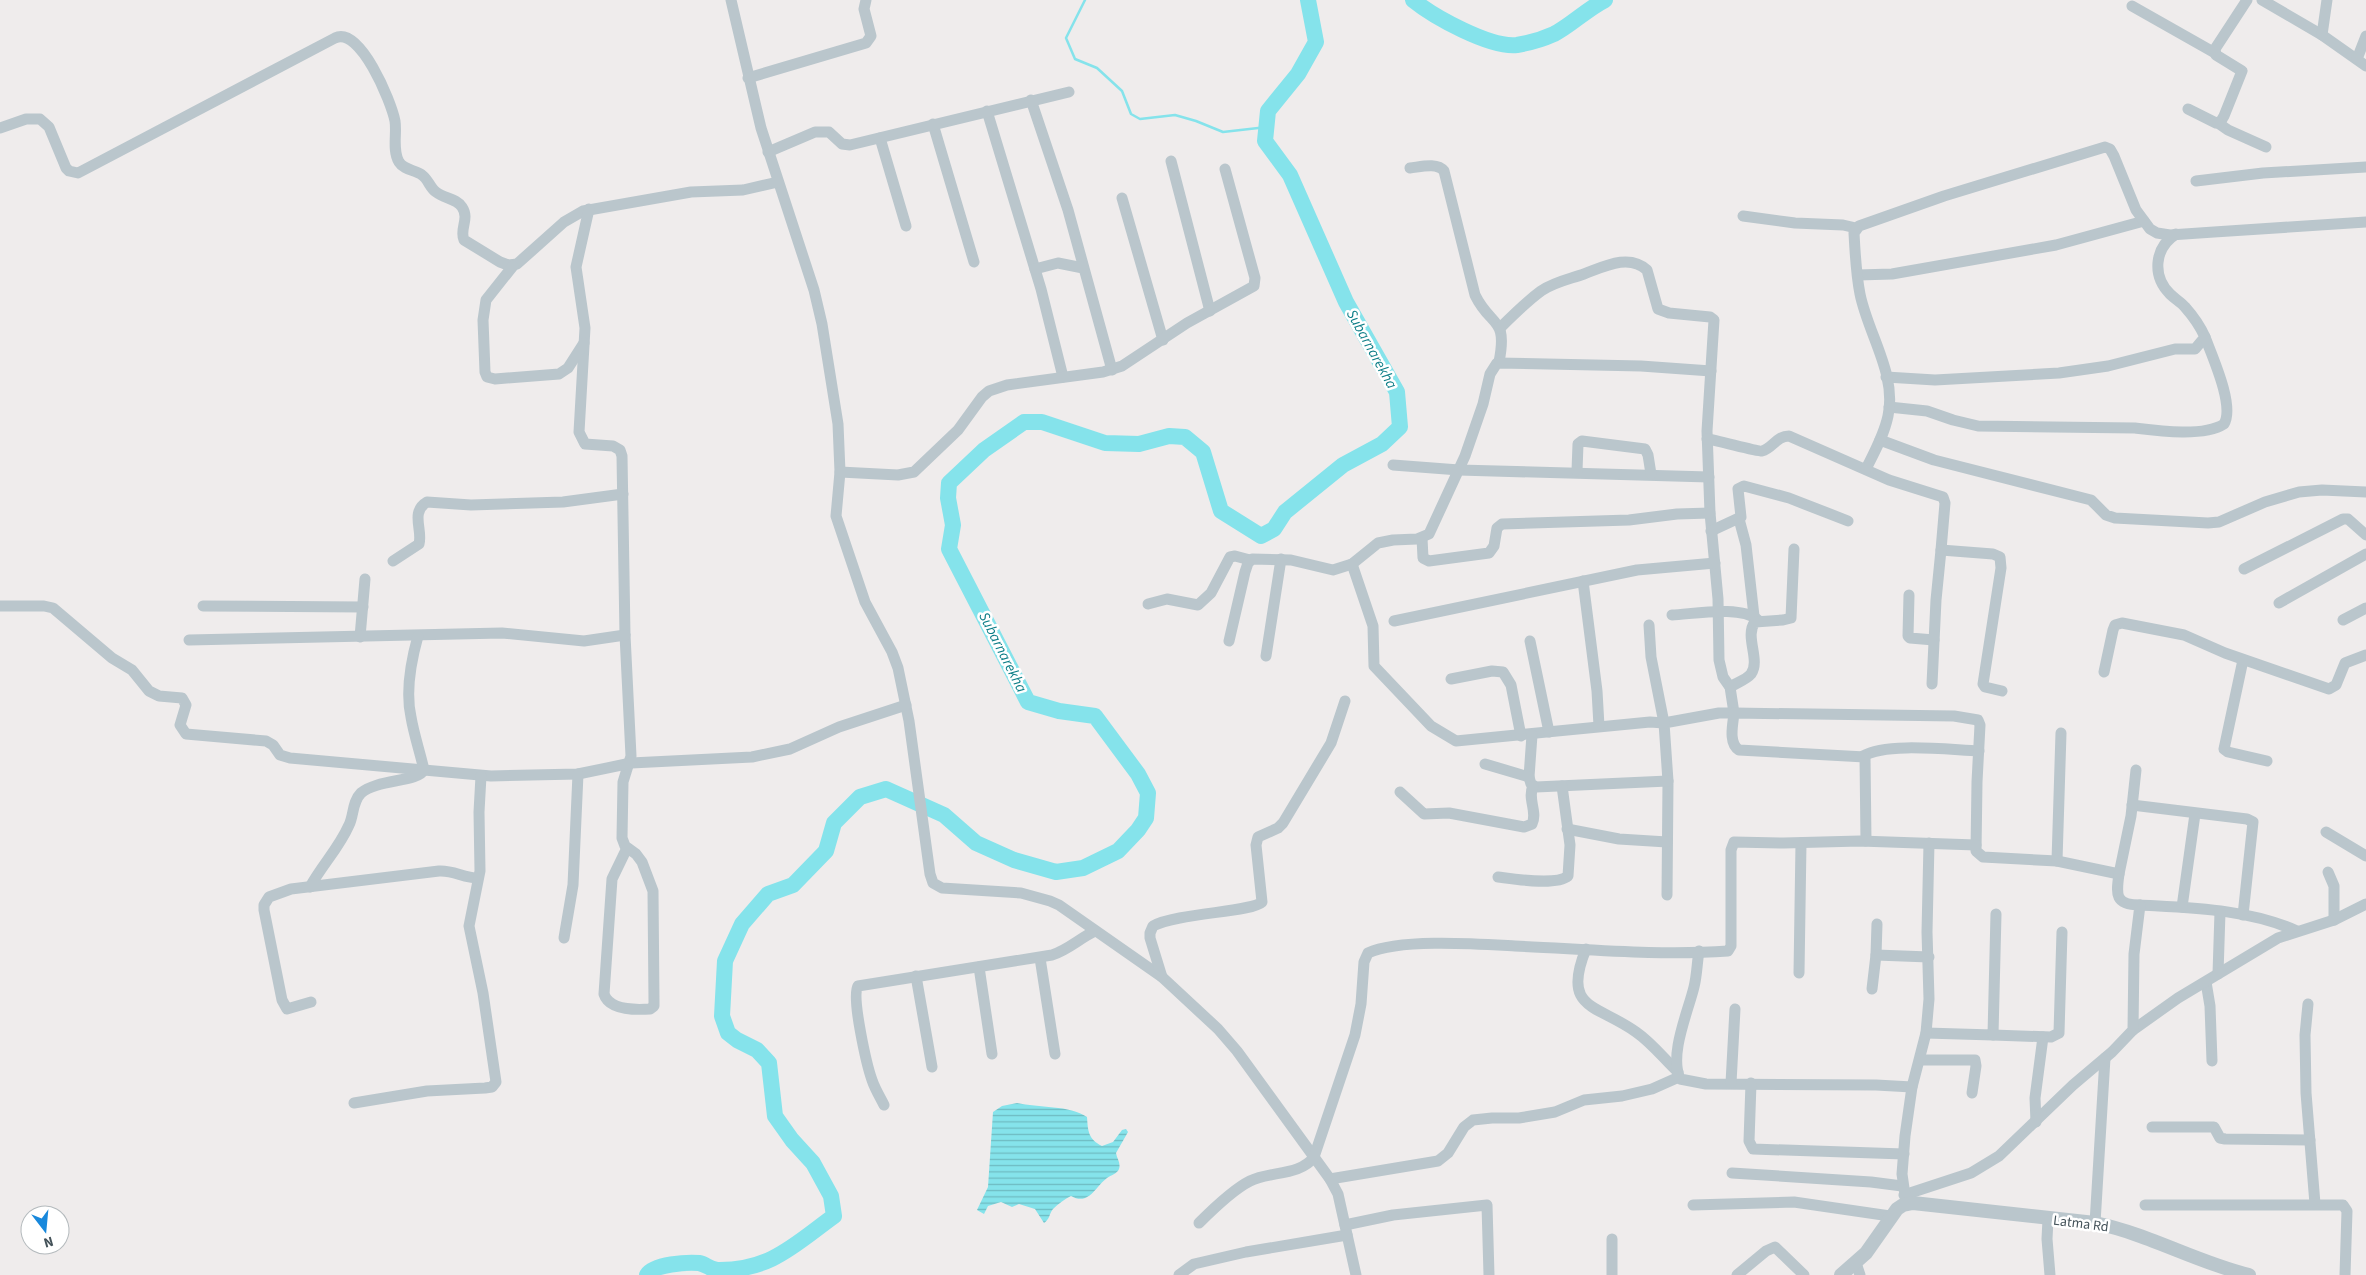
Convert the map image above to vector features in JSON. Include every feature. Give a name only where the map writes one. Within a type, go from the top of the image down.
[{"type":"street","points":[[731,0],[748,78],[768,152],[816,297],[838,424],[840,472],[836,516],[865,602],[892,652],[909,721],[930,874],[935,885],[942,888],[1021,893],[1050,901],[1059,905],[1162,977],[1218,1029],[1330,1179],[1338,1194],[1356,1275]]},
{"type":"street","points":[[748,78],[866,44],[871,36],[864,8],[866,0]]},
{"type":"street","points":[[2215,54],[2220,40],[2247,0]]},
{"type":"street","points":[[2262,0],[2274,4],[2361,62],[2366,36]]},
{"type":"street","points":[[2322,35],[2327,0]]},
{"type":"street","points":[[2132,6],[2242,71],[2224,116],[2218,123]]},
{"type":"street","points":[[0,128],[26,119],[40,119],[48,127],[66,168],[74,173],[78,173],[319,46],[339,36],[347,37],[359,47],[372,65],[393,112],[396,127],[395,151],[398,161],[406,168],[423,175],[437,193],[458,202],[463,208],[466,218],[462,232],[464,240],[500,262],[513,266]]},
{"type":"street","points":[[768,152],[821,131],[828,132],[844,145],[1069,92]]},
{"type":"street","points":[[1031,100],[1068,210],[1112,370]]},
{"type":"street","points":[[2188,109],[2266,147]]},
{"type":"street","points":[[987,111],[1035,269],[1064,377]]},
{"type":"street","points":[[933,124],[974,262]]},
{"type":"street","points":[[880,138],[906,226]]},
{"type":"street","points":[[1743,216],[1795,223],[1843,225],[1856,228],[1944,196],[2105,147],[2110,149],[2114,156],[2130,197],[2144,221],[2157,233],[2176,234],[2366,222]]},
{"type":"street","points":[[1171,161],[1210,311]]},
{"type":"street","points":[[1148,604],[1167,599],[1198,606],[1211,593],[1230,557],[1235,556],[1250,560],[1256,558],[1280,559],[1333,570],[1352,564],[1378,543],[1422,538],[1431,532],[1459,470],[1481,411],[1490,374],[1499,362],[1502,346],[1500,328],[1479,304],[1474,295],[1444,171],[1439,166],[1410,168]]},
{"type":"street","points":[[2196,181],[2263,173],[2366,167]]},
{"type":"street","points":[[840,472],[898,475],[914,472],[958,430],[982,397],[989,391],[1007,385],[1112,370],[1135,360],[1162,340],[1256,284],[1225,169]]},
{"type":"street","points":[[584,343],[568,368],[560,374],[495,380],[487,377],[485,372],[484,306],[489,295],[513,266],[521,262],[564,222],[589,209],[691,192],[743,190],[778,182]]},
{"type":"street","points":[[1122,198],[1162,340]]},
{"type":"street","points":[[589,209],[576,267],[585,328],[581,438],[588,445],[613,446],[620,450],[623,494],[625,635],[631,763],[624,774],[623,782],[622,838],[627,848],[636,854],[642,862],[653,891],[654,1006],[650,1010],[618,1006],[606,1000],[604,994],[612,879],[627,848]]},
{"type":"street","points":[[1858,275],[1892,274],[2056,245],[2144,221]]},
{"type":"street","points":[[1856,228],[1854,232],[1860,295],[1886,377],[1889,407],[1886,424],[1866,469]]},
{"type":"street","points":[[1889,407],[1927,411],[1978,426],[2136,428],[2159,431],[2214,429],[2224,424],[2228,413],[2218,372],[2205,336],[2185,306],[2164,287],[2157,267],[2159,253],[2164,243],[2176,234]]},
{"type":"street","points":[[1035,269],[1058,263],[1083,268]]},
{"type":"street","points":[[1500,328],[1529,301],[1554,284],[1607,265],[1636,263],[1647,270],[1658,309],[1669,313],[1710,317],[1714,320],[1707,439],[1710,513],[1715,563],[1721,671],[1730,687],[1734,713],[1732,740],[1734,746],[1739,750],[1863,756],[1875,751],[1893,749],[1979,751]]},
{"type":"street","points":[[1886,377],[1935,380],[2088,370],[2175,349],[2195,349],[2205,336]]},
{"type":"street","points":[[1499,362],[1641,366],[1711,371]]},
{"type":"street","points":[[1707,439],[1735,444],[1758,451],[1764,450],[1780,437],[1789,436],[1889,480],[1942,497],[1945,503],[1932,684]]},
{"type":"street","points":[[1880,440],[1934,460],[2091,500],[2106,515],[2115,518],[2208,524],[2219,522],[2265,502],[2299,492],[2322,490],[2366,492]]},
{"type":"street","points":[[1577,471],[1578,444],[1582,441],[1645,449],[1648,455],[1651,474]]},
{"type":"street","points":[[1392,465],[1459,470],[1577,471],[1709,477]]},
{"type":"street","points":[[1730,687],[1752,673],[1752,625],[1756,618],[1746,545],[1739,519],[1742,512],[1738,488],[1744,486],[1788,498],[1848,521]]},
{"type":"street","points":[[393,561],[419,544],[417,519],[420,510],[427,502],[472,505],[579,500],[623,494]]},
{"type":"street","points":[[1422,538],[1423,558],[1429,561],[1489,552],[1493,549],[1497,528],[1502,524],[1629,520],[1677,514],[1710,513]]},
{"type":"street","points":[[1712,531],[1739,519]]},
{"type":"street","points":[[2244,569],[2343,519],[2348,519],[2366,535]]},
{"type":"street","points":[[1672,615],[1718,612],[1748,614],[1756,618],[1783,620],[1791,618],[1794,549]]},
{"type":"street","points":[[1941,550],[1996,555],[2000,557],[2000,575],[1983,684],[1987,688],[2002,690]]},
{"type":"street","points":[[2279,603],[2366,554]]},
{"type":"street","points":[[1266,656],[1280,559]]},
{"type":"street","points":[[1229,641],[1250,560]]},
{"type":"street","points":[[1394,621],[1650,568],[1715,563]]},
{"type":"street","points":[[1352,564],[1374,626],[1374,666],[1431,726],[1456,741],[1599,726],[1664,723],[1720,713],[1974,718],[1978,720],[1980,726],[1976,845],[1978,854],[1983,857],[2057,862],[2119,874]]},
{"type":"street","points":[[360,637],[365,579]]},
{"type":"street","points":[[1583,581],[1597,691],[1599,726]]},
{"type":"street","points":[[1909,595],[1908,636],[1914,639],[1934,640]]},
{"type":"street","points":[[0,606],[44,606],[60,612],[112,658],[132,670],[149,691],[158,696],[178,696],[184,700],[185,710],[180,725],[186,734],[266,741],[273,745],[280,755],[290,758],[481,776],[578,774],[631,763],[752,757],[770,754],[790,748],[853,722],[906,705]]},
{"type":"street","points":[[203,606],[363,607]]},
{"type":"street","points":[[2343,620],[2366,608]]},
{"type":"street","points":[[2104,672],[2113,630],[2115,625],[2122,623],[2184,635],[2243,660],[2329,689],[2336,685],[2346,663],[2366,655]]},
{"type":"street","points":[[1648,625],[1651,657],[1664,723],[1668,781],[1667,895]]},
{"type":"street","points":[[189,640],[502,633],[584,641],[625,635]]},
{"type":"street","points":[[418,636],[411,666],[409,702],[410,715],[424,770]]},
{"type":"street","points":[[1530,641],[1549,732]]},
{"type":"street","points":[[2243,660],[2224,749],[2228,752],[2267,760]]},
{"type":"street","points":[[1400,792],[1424,814],[1449,813],[1524,826],[1532,824],[1534,819],[1530,798],[1531,781],[1527,735],[1511,685],[1504,672],[1492,671],[1451,679]]},
{"type":"street","points":[[1162,977],[1150,938],[1153,926],[1192,914],[1253,907],[1262,902],[1256,845],[1258,837],[1278,828],[1283,822],[1331,743],[1345,701]]},
{"type":"street","points":[[2057,862],[2060,733]]},
{"type":"street","points":[[1863,756],[1866,761],[1866,841]]},
{"type":"street","points":[[1485,764],[1531,781],[1539,788],[1668,781]]},
{"type":"street","points":[[310,887],[326,860],[340,843],[350,824],[354,806],[360,794],[384,782],[419,776],[424,770]]},
{"type":"street","points":[[2136,770],[2132,805],[2119,874],[2118,891],[2120,899],[2125,904],[2182,907],[2243,914],[2275,921],[2297,931]]},
{"type":"street","points":[[564,938],[573,885],[578,774]]},
{"type":"street","points":[[354,1103],[427,1090],[485,1088],[494,1085],[496,1078],[486,1010],[469,926],[478,878],[481,776]]},
{"type":"street","points":[[1498,878],[1544,881],[1566,878],[1569,872],[1570,845],[1562,786]]},
{"type":"street","points":[[2132,805],[2252,822],[2243,914]]},
{"type":"street","points":[[2182,907],[2194,814]]},
{"type":"street","points":[[1567,829],[1619,839],[1667,842]]},
{"type":"street","points":[[2326,832],[2366,856]]},
{"type":"street","points":[[1199,1223],[1244,1184],[1263,1176],[1301,1168],[1314,1157],[1355,1035],[1362,1004],[1364,962],[1368,953],[1393,947],[1462,943],[1623,952],[1728,951],[1731,949],[1732,850],[1734,842],[1801,843],[1866,841],[1976,845]]},
{"type":"street","points":[[1799,973],[1801,843]]},
{"type":"street","points":[[1841,1275],[1858,1269],[1904,1195],[1904,1154],[1912,1088],[1926,1033],[1929,957],[1927,932],[1929,843]]},
{"type":"street","points":[[311,1002],[287,1008],[282,1000],[264,905],[269,897],[277,893],[310,887],[439,870],[449,870],[467,878],[478,878]]},
{"type":"street","points":[[2328,872],[2334,886],[2334,920]]},
{"type":"street","points":[[1732,1173],[1904,1195],[1986,1166],[2013,1145],[2133,1030],[2218,974],[2278,938],[2334,920],[2366,904]]},
{"type":"street","points":[[2133,1030],[2134,954],[2140,905]]},
{"type":"street","points":[[2218,974],[2220,912]]},
{"type":"street","points":[[1993,1034],[1996,914]]},
{"type":"street","points":[[1872,989],[1877,924]]},
{"type":"street","points":[[884,1105],[872,1082],[867,1062],[856,1003],[856,988],[864,984],[1040,958],[1066,950],[1096,931]]},
{"type":"street","points":[[1926,1033],[2056,1036],[2060,1029],[2062,932]]},
{"type":"street","points":[[1586,949],[1576,976],[1576,983],[1585,1000],[1599,1011],[1639,1033],[1678,1075],[1706,1084],[1876,1085],[1912,1088]]},
{"type":"street","points":[[1678,1075],[1680,1035],[1694,985],[1699,951]]},
{"type":"street","points":[[1876,955],[1929,957]]},
{"type":"street","points":[[1040,958],[1056,1054]]},
{"type":"street","points":[[979,967],[992,1054]]},
{"type":"street","points":[[916,976],[932,1067]]},
{"type":"street","points":[[2206,982],[2210,1006],[2212,1061]]},
{"type":"street","points":[[2308,1004],[2305,1035],[2305,1074],[2314,1204]]},
{"type":"street","points":[[1731,1083],[1735,1009]]},
{"type":"street","points":[[2036,1122],[2034,1098],[2043,1037]]},
{"type":"street","points":[[2095,1223],[2105,1058]]},
{"type":"street","points":[[1920,1060],[1975,1060],[1976,1072],[1972,1093]]},
{"type":"street","points":[[1330,1179],[1438,1162],[1448,1153],[1464,1127],[1473,1120],[1519,1118],[1555,1112],[1584,1100],[1622,1096],[1652,1089],[1678,1075]]},
{"type":"street","points":[[1751,1083],[1749,1141],[1753,1149],[1904,1154]]},
{"type":"street","points":[[2152,1127],[2214,1127],[2220,1138],[2225,1139],[2310,1140]]},
{"type":"street","name":"Latma Rd","points":[[1904,1195],[1967,1210],[2095,1223],[2127,1230],[2215,1266],[2249,1275]]},
{"type":"street","points":[[1693,1205],[1794,1202],[1890,1216]]},
{"type":"street","points":[[2145,1205],[2182,1207],[2339,1204],[2346,1207],[2345,1275]]},
{"type":"street","points":[[1179,1275],[1194,1264],[1346,1230],[1393,1215],[1487,1206],[1489,1275]]},
{"type":"street","points":[[2048,1219],[2047,1239],[2050,1275]]},
{"type":"street","points":[[1612,1239],[1612,1275]]},
{"type":"street","points":[[1737,1275],[1766,1251],[1775,1247],[1804,1275]]},
{"type":"water","points":[[1017,1103],[1072,1110],[1080,1113],[1087,1117],[1088,1130],[1091,1137],[1102,1146],[1113,1142],[1122,1130],[1126,1129],[1128,1132],[1116,1153],[1120,1165],[1117,1172],[1107,1178],[1087,1197],[1083,1199],[1071,1196],[1062,1202],[1053,1209],[1044,1223],[1035,1209],[1019,1204],[1012,1207],[1001,1202],[988,1206],[984,1214],[977,1210],[988,1187],[993,1112],[1002,1106]]},
{"type":"waterway","points":[[1085,0],[1066,38],[1075,59],[1097,68],[1122,91],[1131,114],[1140,119],[1175,115],[1223,132],[1267,127]]},
{"type":"waterway","name":"Subarnarekha","points":[[647,1275],[656,1268],[679,1263],[699,1263],[717,1270],[752,1266],[780,1254],[834,1216],[831,1196],[813,1163],[792,1140],[775,1116],[769,1063],[757,1050],[728,1033],[722,1016],[725,961],[742,924],[768,894],[793,885],[826,851],[834,823],[860,797],[886,789],[944,815],[976,843],[1014,860],[1056,872],[1083,868],[1118,851],[1138,830],[1146,818],[1148,793],[1138,774],[1095,716],[1059,711],[1028,702],[949,549],[953,525],[948,498],[949,483],[984,450],[1024,422],[1042,422],[1105,443],[1139,444],[1169,436],[1185,437],[1203,452],[1221,511],[1261,536],[1274,529],[1285,512],[1343,465],[1382,444],[1400,427],[1397,392],[1346,302],[1290,175],[1265,141],[1268,111],[1298,74],[1316,42],[1308,0]]},
{"type":"waterway","name":"Subarnarekha","points":[[1413,0],[1434,15],[1463,30],[1492,42],[1506,45],[1536,41],[1554,34],[1605,0]]}]
